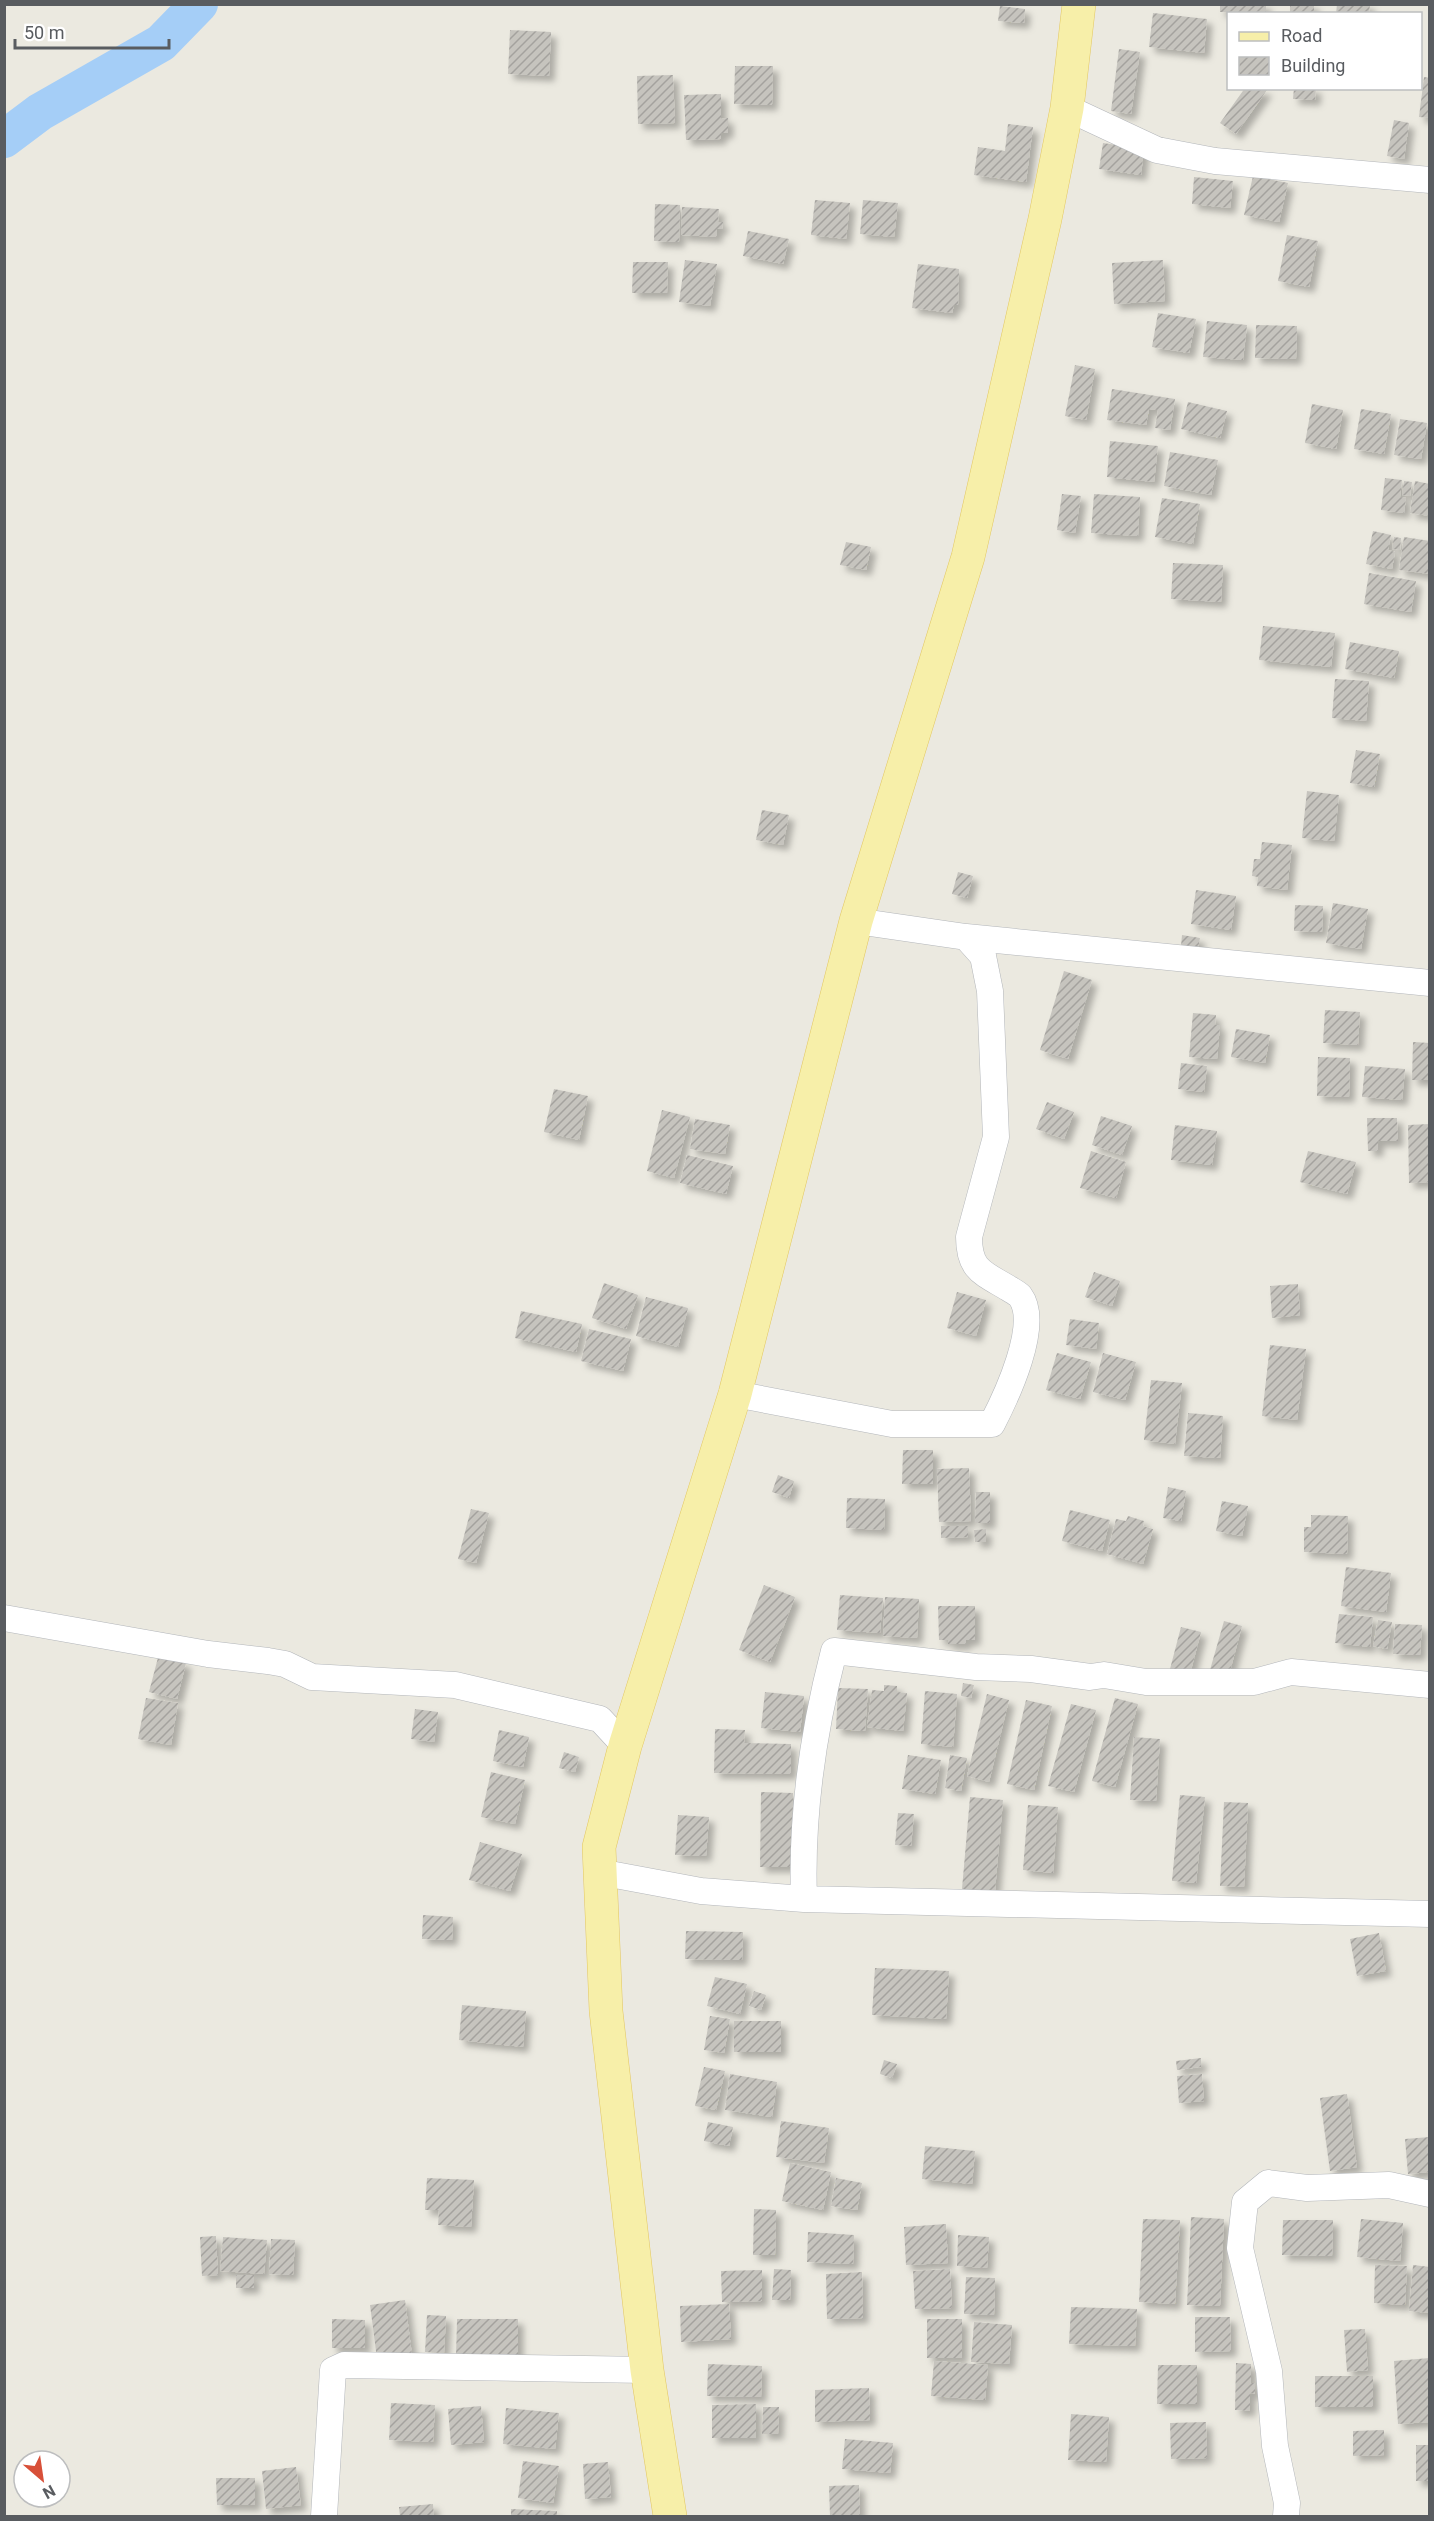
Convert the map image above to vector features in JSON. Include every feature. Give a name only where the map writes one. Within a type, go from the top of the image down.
[{"type":"main road","points":[[670,2517],[647,2370],[606,2011],[599,1872],[600,1847],[625,1746],[735,1394],[856,921],[968,557],[1045,219],[1066,108],[1079,4]]},
{"type":"street","points":[[1066,108],[1157,150],[1215,161],[1430,180]]},
{"type":"street","points":[[856,921],[966,937],[1430,983]]},
{"type":"street","points":[[735,1394],[892,1424],[992,1424],[1013,1384],[1027,1312],[1019,1295],[975,1268],[969,1253],[969,1237],[996,1137],[990,991],[983,956],[966,937]]},
{"type":"street","points":[[4,1618],[208,1654],[268,1660],[285,1664],[312,1677],[455,1685],[600,1719],[625,1746]]},
{"type":"street","points":[[804,1899],[802,1852],[817,1717],[834,1651],[976,1667],[1031,1669],[1090,1677],[1104,1675],[1146,1682],[1254,1682],[1291,1672],[1430,1685]]},
{"type":"street","points":[[599,1872],[701,1891],[804,1899],[1430,1914]]},
{"type":"street","points":[[1286,2517],[1287,2503],[1275,2446],[1269,2371],[1240,2248],[1245,2202],[1268,2183],[1307,2188],[1389,2186],[1430,2194]]},
{"type":"street","points":[[324,2517],[333,2370],[344,2365],[647,2370]]},
{"type":"building","points":[[1220,4],[1266,4],[1266,12],[1220,12]]},
{"type":"building","points":[[1290,4],[1314,4],[1314,12],[1290,12]]},
{"type":"building","points":[[1337,4],[1370,4],[1369,12],[1336,12]]},
{"type":"building","points":[[1000,6],[1025,9],[1024,23],[998,21]]},
{"type":"building","points":[[1153,13],[1207,19],[1204,53],[1149,47]]},
{"type":"building","points":[[510,30],[551,32],[549,76],[508,74]]},
{"type":"building","points":[[1119,49],[1140,52],[1131,114],[1111,111]]},
{"type":"building","points":[[735,66],[773,66],[772,105],[734,104]]},
{"type":"building","points":[[673,75],[675,123],[638,124],[637,76]]},
{"type":"building","points":[[1424,77],[1430,78],[1430,118],[1419,117]]},
{"type":"building","points":[[1244,90],[1267,90],[1236,134],[1220,123]]},
{"type":"building","points":[[1294,90],[1316,90],[1315,100],[1293,99]]},
{"type":"building","points":[[721,94],[721,119],[728,118],[728,133],[721,133],[721,139],[686,140],[684,95]]},
{"type":"building","points":[[1394,120],[1409,123],[1404,159],[1387,156]]},
{"type":"building","points":[[1008,124],[1033,127],[1026,182],[974,175],[978,147],[1005,151]]},
{"type":"building","points":[[1103,143],[1144,149],[1141,175],[1099,169]]},
{"type":"building","points":[[1253,176],[1288,183],[1279,222],[1244,215]]},
{"type":"building","points":[[1194,177],[1233,181],[1230,208],[1192,204]]},
{"type":"building","points":[[815,200],[850,203],[846,239],[811,235]]},
{"type":"building","points":[[863,200],[898,203],[894,237],[860,234]]},
{"type":"building","points":[[655,204],[680,205],[679,242],[654,241]]},
{"type":"building","points":[[682,207],[719,209],[718,222],[723,222],[722,229],[717,229],[717,237],[681,235]]},
{"type":"building","points":[[748,231],[789,239],[783,264],[743,256]]},
{"type":"building","points":[[1287,235],[1318,241],[1309,287],[1278,281]]},
{"type":"building","points":[[685,260],[717,264],[710,306],[679,302]]},
{"type":"building","points":[[1163,260],[1165,301],[1114,304],[1112,263]]},
{"type":"building","points":[[633,262],[668,262],[667,293],[632,293]]},
{"type":"building","points":[[918,264],[959,269],[958,305],[954,305],[952,313],[912,308]]},
{"type":"building","points":[[1158,313],[1196,319],[1189,353],[1152,347]]},
{"type":"building","points":[[1207,321],[1247,325],[1243,360],[1203,357]]},
{"type":"building","points":[[1256,325],[1297,326],[1296,359],[1255,358]]},
{"type":"building","points":[[1075,365],[1095,369],[1086,420],[1065,416]]},
{"type":"building","points":[[1112,389],[1175,399],[1170,430],[1155,428],[1158,410],[1149,409],[1146,425],[1107,420]]},
{"type":"building","points":[[1188,402],[1227,411],[1220,438],[1181,429]]},
{"type":"building","points":[[1312,404],[1343,410],[1336,449],[1305,443]]},
{"type":"building","points":[[1361,409],[1391,414],[1384,454],[1354,449]]},
{"type":"building","points":[[1400,419],[1427,423],[1421,459],[1394,455]]},
{"type":"building","points":[[1110,441],[1158,446],[1154,482],[1107,477]]},
{"type":"building","points":[[1170,452],[1218,460],[1211,495],[1164,486]]},
{"type":"building","points":[[1385,478],[1402,480],[1400,497],[1406,498],[1404,513],[1381,510]]},
{"type":"building","points":[[1404,481],[1412,482],[1410,496],[1402,495]]},
{"type":"building","points":[[1415,481],[1430,484],[1430,516],[1410,513]]},
{"type":"building","points":[[1062,494],[1081,496],[1075,533],[1057,530]]},
{"type":"building","points":[[1094,494],[1140,497],[1138,536],[1091,533]]},
{"type":"building","points":[[1162,498],[1200,504],[1193,544],[1155,537]]},
{"type":"building","points":[[1373,531],[1391,535],[1388,550],[1395,552],[1392,569],[1366,564]]},
{"type":"building","points":[[1394,537],[1401,538],[1400,550],[1392,549]]},
{"type":"building","points":[[1404,537],[1430,541],[1430,574],[1399,570]]},
{"type":"building","points":[[846,542],[871,547],[866,570],[840,565]]},
{"type":"building","points":[[1173,563],[1223,565],[1221,602],[1171,599]]},
{"type":"building","points":[[1369,573],[1416,581],[1411,612],[1364,604]]},
{"type":"building","points":[[1263,626],[1335,633],[1331,667],[1259,660]]},
{"type":"building","points":[[1350,642],[1399,651],[1394,678],[1345,669]]},
{"type":"building","points":[[1335,679],[1369,681],[1366,721],[1332,718]]},
{"type":"building","points":[[1356,750],[1380,754],[1374,787],[1350,783]]},
{"type":"building","points":[[1307,791],[1339,795],[1334,841],[1302,838]]},
{"type":"building","points":[[762,810],[789,815],[783,845],[756,840]]},
{"type":"building","points":[[1262,842],[1292,845],[1287,890],[1257,886],[1258,877],[1252,876],[1254,859],[1260,859]]},
{"type":"building","points":[[958,872],[973,876],[967,898],[952,894]]},
{"type":"building","points":[[1196,890],[1236,896],[1231,930],[1191,924]]},
{"type":"building","points":[[1333,903],[1368,909],[1361,949],[1326,943]]},
{"type":"building","points":[[1295,905],[1323,906],[1322,932],[1294,931]]},
{"type":"building","points":[[1182,935],[1200,938],[1198,949],[1181,946]]},
{"type":"building","points":[[1064,971],[1092,980],[1068,1059],[1040,1050]]},
{"type":"building","points":[[1325,1010],[1360,1012],[1358,1045],[1323,1043]]},
{"type":"building","points":[[1193,1013],[1216,1015],[1215,1025],[1220,1025],[1217,1059],[1189,1057]]},
{"type":"building","points":[[1236,1029],[1270,1035],[1265,1063],[1231,1057]]},
{"type":"building","points":[[1413,1042],[1430,1043],[1430,1080],[1412,1080]]},
{"type":"building","points":[[1318,1057],[1350,1058],[1349,1097],[1317,1096]]},
{"type":"building","points":[[1181,1063],[1207,1066],[1204,1092],[1178,1089]]},
{"type":"building","points":[[1365,1066],[1405,1069],[1402,1100],[1362,1097]]},
{"type":"building","points":[[554,1089],[588,1096],[579,1140],[544,1132]]},
{"type":"building","points":[[1047,1102],[1074,1112],[1064,1139],[1036,1129]]},
{"type":"building","points":[[662,1110],[690,1117],[674,1178],[647,1171]]},
{"type":"building","points":[[1101,1116],[1132,1126],[1122,1155],[1092,1145]]},
{"type":"building","points":[[1367,1118],[1397,1118],[1398,1141],[1378,1141],[1378,1151],[1368,1151]]},
{"type":"building","points":[[695,1119],[730,1125],[725,1154],[690,1149]]},
{"type":"building","points":[[1430,1124],[1430,1182],[1409,1183],[1408,1125]]},
{"type":"building","points":[[1175,1125],[1217,1131],[1212,1165],[1171,1160]]},
{"type":"building","points":[[1091,1151],[1126,1162],[1116,1198],[1080,1188]]},
{"type":"building","points":[[1308,1151],[1356,1162],[1347,1194],[1300,1182]]},
{"type":"building","points":[[687,1155],[733,1166],[726,1194],[680,1183]]},
{"type":"building","points":[[1094,1272],[1120,1281],[1112,1306],[1085,1297]]},
{"type":"building","points":[[604,1283],[638,1295],[626,1329],[592,1318]]},
{"type":"building","points":[[1298,1284],[1300,1315],[1272,1318],[1270,1286]]},
{"type":"building","points":[[957,1292],[986,1300],[976,1336],[947,1328]]},
{"type":"building","points":[[646,1297],[688,1308],[678,1347],[636,1336]]},
{"type":"building","points":[[521,1311],[582,1324],[576,1352],[515,1338]]},
{"type":"building","points":[[1070,1319],[1099,1323],[1096,1349],[1066,1345]]},
{"type":"building","points":[[589,1329],[631,1339],[623,1371],[581,1361]]},
{"type":"building","points":[[1270,1345],[1306,1349],[1297,1420],[1262,1416]]},
{"type":"building","points":[[1057,1353],[1091,1362],[1080,1399],[1046,1390]]},
{"type":"building","points":[[1103,1353],[1136,1362],[1125,1400],[1093,1392]]},
{"type":"building","points":[[1151,1380],[1182,1383],[1175,1444],[1144,1440]]},
{"type":"building","points":[[1188,1413],[1223,1416],[1220,1458],[1184,1456]]},
{"type":"building","points":[[903,1450],[933,1450],[933,1484],[902,1484]]},
{"type":"building","points":[[969,1468],[971,1521],[939,1522],[937,1469]]},
{"type":"building","points":[[778,1475],[794,1481],[789,1498],[772,1492]]},
{"type":"building","points":[[1168,1487],[1186,1491],[1181,1521],[1163,1518]]},
{"type":"building","points":[[976,1492],[990,1492],[990,1523],[975,1523]]},
{"type":"building","points":[[847,1498],[885,1499],[884,1530],[846,1528]]},
{"type":"building","points":[[1222,1501],[1248,1506],[1242,1536],[1216,1531]]},
{"type":"building","points":[[471,1509],[489,1513],[476,1563],[458,1559]]},
{"type":"building","points":[[1070,1510],[1110,1520],[1102,1551],[1062,1541]]},
{"type":"building","points":[[1311,1515],[1348,1516],[1347,1554],[1304,1552],[1304,1527],[1311,1527]]},
{"type":"building","points":[[1128,1516],[1144,1521],[1143,1526],[1153,1529],[1143,1564],[1107,1554],[1116,1519],[1126,1521]]},
{"type":"building","points":[[941,1526],[968,1526],[968,1537],[941,1538]]},
{"type":"building","points":[[986,1529],[986,1542],[975,1542],[974,1530]]},
{"type":"building","points":[[1346,1567],[1391,1573],[1386,1612],[1341,1606]]},
{"type":"building","points":[[764,1585],[795,1597],[770,1662],[739,1650]]},
{"type":"building","points":[[840,1595],[883,1598],[880,1633],[837,1630]]},
{"type":"building","points":[[885,1597],[919,1599],[917,1638],[883,1636]]},
{"type":"building","points":[[938,1606],[975,1606],[975,1640],[966,1640],[966,1644],[948,1644],[948,1640],[939,1640]]},
{"type":"building","points":[[1339,1614],[1373,1617],[1370,1647],[1335,1643]]},
{"type":"building","points":[[1378,1620],[1392,1622],[1387,1649],[1373,1646]]},
{"type":"building","points":[[1224,1621],[1242,1626],[1229,1675],[1210,1670]]},
{"type":"building","points":[[1395,1624],[1422,1625],[1420,1655],[1393,1654]]},
{"type":"building","points":[[1181,1627],[1201,1632],[1190,1674],[1170,1669]]},
{"type":"building","points":[[160,1650],[175,1660],[186,1663],[177,1699],[149,1692]]},
{"type":"building","points":[[963,1683],[974,1685],[971,1698],[961,1696]]},
{"type":"building","points":[[884,1685],[897,1686],[897,1692],[907,1693],[903,1731],[867,1727],[872,1690],[884,1691]]},
{"type":"building","points":[[838,1688],[868,1689],[865,1731],[836,1729]]},
{"type":"building","points":[[925,1691],[957,1694],[953,1747],[921,1744]]},
{"type":"building","points":[[765,1692],[804,1696],[800,1732],[761,1728]]},
{"type":"building","points":[[987,1694],[1009,1700],[989,1782],[967,1776]]},
{"type":"building","points":[[146,1698],[178,1703],[171,1745],[138,1739]]},
{"type":"building","points":[[1115,1698],[1138,1704],[1115,1787],[1092,1781]]},
{"type":"building","points":[[1026,1700],[1052,1706],[1034,1790],[1007,1784]]},
{"type":"building","points":[[1071,1704],[1096,1710],[1074,1792],[1048,1786]]},
{"type":"building","points":[[415,1709],[438,1712],[434,1742],[411,1739]]},
{"type":"building","points":[[715,1729],[745,1730],[744,1743],[791,1744],[791,1774],[714,1773]]},
{"type":"building","points":[[499,1730],[529,1737],[523,1767],[493,1761]]},
{"type":"building","points":[[1134,1737],[1160,1739],[1156,1801],[1130,1800]]},
{"type":"building","points":[[564,1752],[579,1757],[575,1772],[559,1768]]},
{"type":"building","points":[[908,1755],[941,1760],[935,1794],[902,1789]]},
{"type":"building","points":[[950,1755],[967,1758],[961,1791],[945,1788]]},
{"type":"building","points":[[491,1772],[525,1780],[515,1824],[481,1817]]},
{"type":"building","points":[[761,1792],[793,1793],[792,1867],[760,1867]]},
{"type":"building","points":[[1180,1795],[1205,1797],[1196,1883],[1172,1881]]},
{"type":"building","points":[[970,1797],[1003,1800],[995,1891],[962,1889]]},
{"type":"building","points":[[1224,1802],[1248,1803],[1244,1887],[1220,1886]]},
{"type":"building","points":[[1028,1805],[1058,1807],[1053,1873],[1023,1870]]},
{"type":"building","points":[[898,1813],[914,1814],[911,1846],[895,1845]]},
{"type":"building","points":[[678,1815],[709,1817],[706,1856],[675,1855]]},
{"type":"building","points":[[480,1842],[522,1854],[510,1891],[469,1880]]},
{"type":"building","points":[[423,1915],[453,1917],[452,1940],[422,1939]]},
{"type":"building","points":[[686,1931],[743,1932],[742,1960],[685,1959]]},
{"type":"building","points":[[1379,1933],[1386,1971],[1357,1976],[1350,1939]]},
{"type":"building","points":[[875,1968],[949,1971],[946,2019],[872,2015]]},
{"type":"building","points":[[715,1977],[747,1984],[740,2014],[707,2006]]},
{"type":"building","points":[[754,1991],[766,1995],[761,2010],[749,2006]]},
{"type":"building","points":[[462,2005],[526,2011],[523,2047],[459,2040]]},
{"type":"building","points":[[710,2016],[730,2019],[724,2053],[704,2050]]},
{"type":"building","points":[[734,2021],[781,2021],[781,2052],[734,2052]]},
{"type":"building","points":[[1201,2058],[1201,2067],[1177,2070],[1176,2061]]},
{"type":"building","points":[[884,2060],[897,2064],[892,2078],[880,2074]]},
{"type":"building","points":[[704,2067],[725,2071],[716,2110],[695,2106]]},
{"type":"building","points":[[730,2074],[777,2082],[772,2117],[725,2110]]},
{"type":"building","points":[[1202,2074],[1204,2101],[1179,2103],[1177,2076]]},
{"type":"building","points":[[1347,2094],[1357,2167],[1330,2171],[1320,2098]]},
{"type":"building","points":[[781,2121],[829,2128],[824,2163],[776,2157]]},
{"type":"building","points":[[708,2122],[733,2127],[729,2146],[704,2141]]},
{"type":"building","points":[[1430,2137],[1430,2172],[1408,2174],[1405,2139]]},
{"type":"building","points":[[925,2146],[975,2151],[972,2184],[922,2179]]},
{"type":"building","points":[[790,2163],[831,2172],[823,2210],[782,2201]]},
{"type":"building","points":[[427,2178],[474,2180],[471,2227],[438,2225],[439,2210],[425,2210]]},
{"type":"building","points":[[836,2178],[862,2183],[857,2210],[831,2206]]},
{"type":"building","points":[[754,2209],[776,2210],[775,2255],[753,2255]]},
{"type":"building","points":[[1191,2217],[1224,2219],[1220,2306],[1187,2305]]},
{"type":"building","points":[[1143,2219],[1180,2220],[1175,2304],[1139,2302]]},
{"type":"building","points":[[1361,2219],[1403,2223],[1400,2261],[1357,2257]]},
{"type":"building","points":[[1283,2220],[1333,2220],[1332,2256],[1282,2255]]},
{"type":"building","points":[[946,2224],[948,2263],[906,2265],[904,2227]]},
{"type":"building","points":[[808,2232],[854,2235],[853,2264],[807,2262]]},
{"type":"building","points":[[958,2235],[989,2237],[987,2268],[957,2266]]},
{"type":"building","points":[[216,2236],[218,2275],[202,2276],[200,2237]]},
{"type":"building","points":[[223,2237],[267,2240],[264,2274],[220,2271]]},
{"type":"building","points":[[271,2239],[295,2240],[293,2275],[269,2274]]},
{"type":"building","points":[[1375,2265],[1407,2266],[1405,2305],[1374,2303]]},
{"type":"building","points":[[1413,2265],[1430,2267],[1430,2313],[1409,2311]]},
{"type":"building","points":[[774,2269],[791,2270],[790,2300],[772,2300]]},
{"type":"building","points":[[950,2269],[952,2308],[915,2309],[913,2271]]},
{"type":"building","points":[[762,2270],[762,2301],[722,2302],[721,2271]]},
{"type":"building","points":[[862,2272],[863,2318],[827,2319],[826,2274]]},
{"type":"building","points":[[236,2275],[254,2275],[254,2288],[236,2288]]},
{"type":"building","points":[[966,2277],[995,2278],[994,2315],[964,2314]]},
{"type":"building","points":[[405,2300],[412,2355],[377,2359],[370,2305]]},
{"type":"building","points":[[729,2304],[731,2339],[681,2342],[680,2306]]},
{"type":"building","points":[[1071,2307],[1137,2309],[1135,2346],[1069,2344]]},
{"type":"building","points":[[427,2315],[446,2316],[444,2353],[425,2352]]},
{"type":"building","points":[[1195,2317],[1230,2317],[1231,2351],[1195,2352]]},
{"type":"building","points":[[332,2319],[365,2320],[365,2348],[332,2348]]},
{"type":"building","points":[[457,2319],[518,2319],[518,2357],[456,2356]]},
{"type":"building","points":[[927,2319],[962,2319],[962,2358],[927,2358]]},
{"type":"building","points":[[974,2322],[1012,2325],[1009,2364],[971,2362]]},
{"type":"building","points":[[1365,2329],[1368,2370],[1347,2372],[1344,2330]]},
{"type":"building","points":[[1430,2358],[1430,2422],[1398,2424],[1394,2361]]},
{"type":"building","points":[[934,2361],[988,2365],[985,2400],[931,2396]]},
{"type":"building","points":[[1236,2363],[1251,2364],[1251,2383],[1255,2383],[1255,2394],[1250,2393],[1250,2411],[1235,2410]]},
{"type":"building","points":[[708,2364],[762,2366],[761,2397],[707,2396]]},
{"type":"building","points":[[1158,2365],[1197,2365],[1197,2404],[1157,2404]]},
{"type":"building","points":[[1315,2376],[1373,2376],[1373,2407],[1315,2407]]},
{"type":"building","points":[[869,2388],[870,2420],[815,2422],[815,2390]]},
{"type":"building","points":[[391,2403],[435,2405],[433,2442],[389,2440]]},
{"type":"building","points":[[756,2404],[756,2438],[712,2438],[712,2405]]},
{"type":"building","points":[[481,2406],[484,2442],[451,2445],[448,2409]]},
{"type":"building","points":[[763,2407],[779,2407],[778,2434],[762,2434]]},
{"type":"building","points":[[506,2408],[559,2413],[555,2449],[503,2444]]},
{"type":"building","points":[[1071,2414],[1109,2417],[1106,2462],[1068,2460]]},
{"type":"building","points":[[1206,2422],[1207,2458],[1171,2459],[1170,2423]]},
{"type":"building","points":[[1384,2430],[1384,2455],[1353,2456],[1353,2431]]},
{"type":"building","points":[[845,2439],[893,2443],[890,2473],[842,2469]]},
{"type":"building","points":[[1416,2445],[1430,2445],[1430,2481],[1416,2481]]},
{"type":"building","points":[[523,2461],[559,2466],[553,2503],[518,2498]]},
{"type":"building","points":[[608,2462],[611,2497],[585,2499],[583,2464]]},
{"type":"building","points":[[296,2467],[301,2505],[266,2509],[262,2471]]},
{"type":"building","points":[[216,2478],[255,2478],[255,2505],[217,2505]]},
{"type":"building","points":[[859,2485],[860,2516],[830,2516],[829,2486]]},
{"type":"building","points":[[433,2504],[434,2516],[400,2516],[399,2507]]},
{"type":"building","points":[[511,2509],[557,2511],[557,2516],[511,2516]]},
{"type":"waterway","points":[[4,139],[40,112],[161,43],[199,4]]}]
